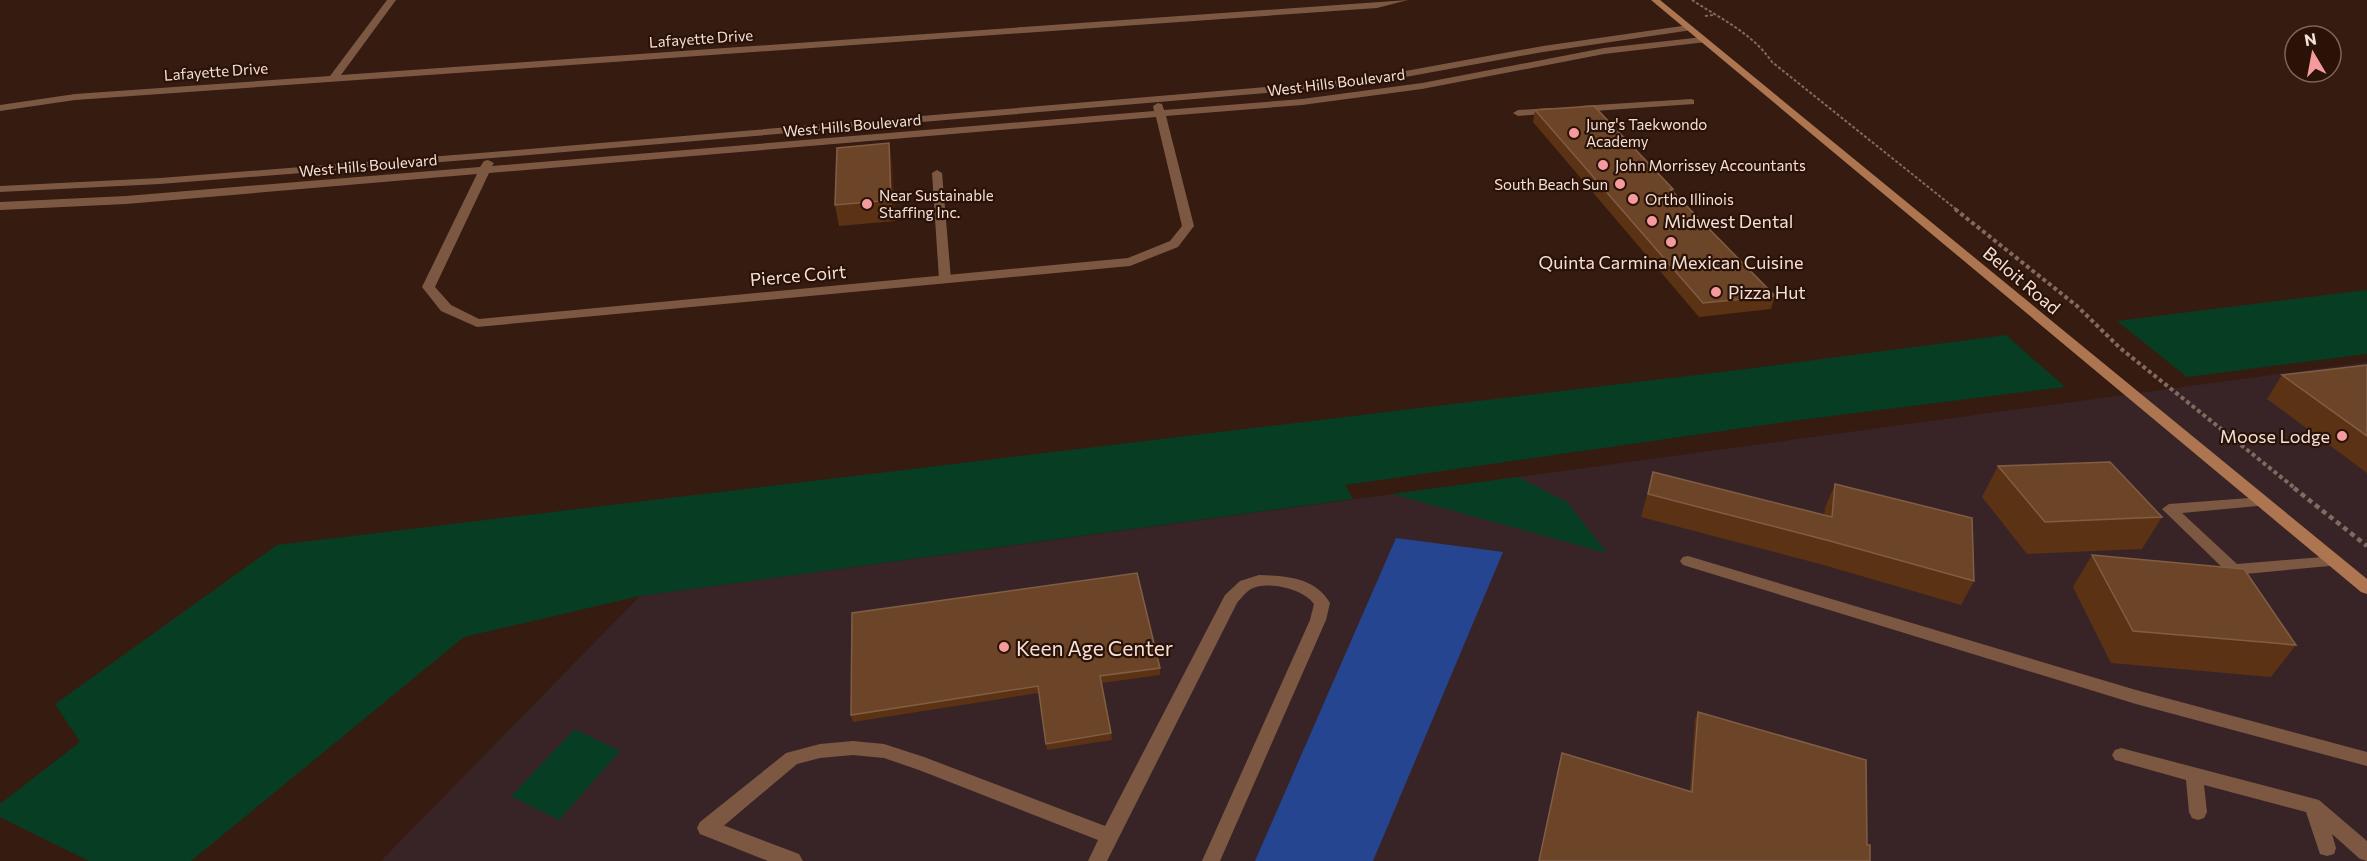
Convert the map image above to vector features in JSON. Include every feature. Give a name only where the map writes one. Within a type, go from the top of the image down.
[{"type":"main road","name":"Beloit Road","points":[[1655,0],[2367,588]]},
{"type":"street","points":[[334,78],[392,0]]},
{"type":"street","name":"Lafayette Drive","points":[[0,108],[75,97],[1093,26],[1377,5],[1404,0]]},
{"type":"street","name":"West Hills Boulevard","points":[[0,189],[160,181],[492,155],[1157,100],[1378,79],[1543,49],[1689,28]]},
{"type":"street","name":"West Hills Boulevard","points":[[0,206],[126,200],[1160,114],[1362,95],[1447,82],[1587,53],[1703,40]]},
{"type":"street","name":"Pierce Coirt","points":[[492,155],[428,287],[446,308],[477,323],[1130,262],[1174,244],[1188,226],[1157,100]]},
{"type":"street","points":[[707,828],[792,861]]},
{"type":"lane","points":[[1574,110],[1691,102]]},
{"type":"lane","points":[[1518,112],[1563,110]]},
{"type":"lane","points":[[937,172],[945,279]]},
{"type":"lane","points":[[2263,502],[2169,509],[2234,570],[2335,561]]},
{"type":"lane","points":[[1688,561],[2136,697],[2367,759]]},
{"type":"lane","points":[[1097,861],[1231,598],[1245,585],[1259,581],[1290,582],[1315,593],[1322,603],[1318,620],[1211,861]]},
{"type":"lane","points":[[707,828],[792,758],[820,751],[853,748],[884,751],[924,764],[1110,836]]},
{"type":"lane","points":[[2121,755],[2313,806],[2367,853]]},
{"type":"lane","points":[[2194,774],[2198,812]]},
{"type":"lane","points":[[2313,806],[2327,848]]},
{"type":"path","points":[[1692,0],[1713,15],[1732,24],[1766,51],[1772,62],[2077,306],[2120,348],[2367,546]]},
{"type":"shaded area","points":[[2367,362],[2367,861],[381,861],[640,596]]},
{"type":"green space","points":[[2367,290],[2367,354],[2187,377],[2117,321]]},
{"type":"green space","points":[[2006,335],[2065,387],[1792,421],[1345,485],[1353,499],[640,596],[464,637],[191,861],[89,861],[0,817],[0,804],[80,742],[55,704],[277,545],[1746,369]]},
{"type":"green space","points":[[1518,477],[1567,502],[1607,553],[1392,494]]},
{"type":"green space","points":[[575,729],[620,751],[559,820],[511,796]]},
{"type":"water","points":[[1396,538],[1503,552],[1373,861],[1255,861]]},
{"type":"building","points":[[1594,106],[1673,189],[1670,189],[1775,296],[1703,303],[1535,110]]},
{"type":"building","points":[[889,143],[891,200],[835,205],[837,148]]},
{"type":"building","points":[[2367,365],[2367,436],[2282,375]]},
{"type":"building","points":[[2110,462],[2162,517],[2045,522],[1998,466]]},
{"type":"building","points":[[1653,472],[1832,517],[1835,484],[1972,518],[1974,581],[1648,494]]},
{"type":"building","points":[[2092,555],[2244,569],[2296,645],[2133,631]]},
{"type":"building","name":"Keen Age Center","points":[[1137,573],[1160,668],[1100,676],[1111,733],[1046,744],[1038,686],[851,715],[852,613]]},
{"type":"building","points":[[1698,712],[1866,760],[1867,845],[1870,845],[1870,861],[1539,861],[1562,753],[1692,792]]},
{"type":"place","name":"Jung's Taekwondo Academy","points":[[1574,133]]},
{"type":"place","name":"John Morrissey Accountants","points":[[1603,165]]},
{"type":"place","name":"South Beach Sun","points":[[1620,184]]},
{"type":"place","name":"Ortho Illinois","points":[[1633,199]]},
{"type":"place","name":"Near Sustainable Staffing Inc.","points":[[867,204]]},
{"type":"place","name":"Midwest Dental","points":[[1652,221]]},
{"type":"place","name":"Quinta Carmina Mexican Cuisine","points":[[1671,242]]},
{"type":"place","name":"Pizza Hut","points":[[1716,292]]},
{"type":"place","name":"Moose Lodge","points":[[2342,436]]},
{"type":"place","name":"Keen Age Center","points":[[1004,647]]}]
